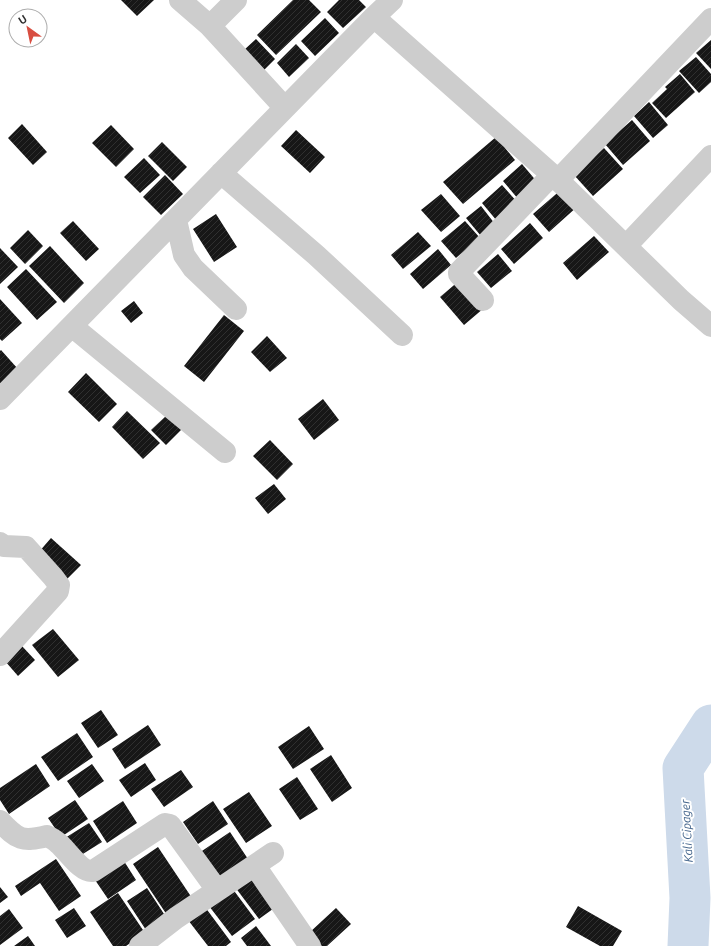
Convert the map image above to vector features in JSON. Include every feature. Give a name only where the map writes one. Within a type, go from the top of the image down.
[{"type":"street","points":[[180,0],[210,26],[285,108]]},
{"type":"street","points":[[210,26],[236,0]]},
{"type":"street","points":[[0,399],[73,327],[221,173],[392,0]]},
{"type":"street","points":[[374,18],[555,178],[680,300],[711,326]]},
{"type":"street","points":[[483,300],[459,274],[459,272],[555,178],[711,19]]},
{"type":"street","points":[[626,246],[711,156]]},
{"type":"street","points":[[221,173],[316,255],[402,335]]},
{"type":"street","points":[[176,220],[184,255],[194,268],[236,310]]},
{"type":"street","points":[[73,327],[225,452]]},
{"type":"street","points":[[0,543],[4,546],[26,547],[54,577],[59,585],[58,591],[0,655]]},
{"type":"street","points":[[0,821],[12,834],[21,839],[32,839],[47,836],[58,842],[82,868],[89,872],[93,871],[165,824],[170,824],[217,890]]},
{"type":"street","points":[[140,946],[176,918],[273,853]]},
{"type":"street","points":[[255,866],[310,946]]},
{"type":"building","points":[[121,0],[154,0],[137,16]]},
{"type":"building","points":[[293,0],[309,0],[321,12],[276,55],[257,35]]},
{"type":"building","points":[[339,0],[359,0],[366,7],[343,28],[327,12]]},
{"type":"building","points":[[325,18],[339,33],[315,56],[301,41]]},
{"type":"building","points":[[256,39],[275,59],[264,70],[244,50]]},
{"type":"building","points":[[711,40],[711,69],[696,53]]},
{"type":"building","points":[[296,44],[309,58],[289,77],[277,63]]},
{"type":"building","points":[[696,57],[711,74],[711,82],[699,93],[679,71]]},
{"type":"building","points":[[680,74],[695,92],[666,118],[652,103],[667,89],[665,87]]},
{"type":"building","points":[[649,102],[668,125],[653,138],[634,116]]},
{"type":"building","points":[[632,120],[650,141],[623,165],[605,144]]},
{"type":"building","points":[[22,124],[47,152],[33,165],[8,138]]},
{"type":"building","points":[[111,125],[134,149],[116,167],[92,143]]},
{"type":"building","points":[[296,130],[325,157],[310,173],[281,146]]},
{"type":"building","points":[[496,137],[515,160],[463,204],[443,182]]},
{"type":"building","points":[[162,142],[187,167],[173,181],[148,156]]},
{"type":"building","points":[[604,148],[623,169],[593,196],[574,175]]},
{"type":"building","points":[[144,158],[160,175],[140,193],[124,177]]},
{"type":"building","points":[[522,164],[538,183],[519,200],[503,181]]},
{"type":"building","points":[[165,175],[183,194],[161,215],[143,197]]},
{"type":"building","points":[[502,185],[518,203],[497,221],[482,203]]},
{"type":"building","points":[[563,188],[578,206],[549,232],[533,214]]},
{"type":"building","points":[[441,194],[460,216],[441,232],[421,210]]},
{"type":"building","points":[[481,206],[495,224],[481,236],[466,218]]},
{"type":"building","points":[[216,214],[237,247],[214,262],[193,229]]},
{"type":"building","points":[[73,221],[99,249],[86,261],[60,233]]},
{"type":"building","points":[[465,221],[480,238],[456,258],[441,241]]},
{"type":"building","points":[[530,223],[543,238],[514,264],[501,249]]},
{"type":"building","points":[[28,230],[43,246],[25,264],[10,248]]},
{"type":"building","points":[[418,232],[431,246],[403,269],[391,255]]},
{"type":"building","points":[[594,236],[609,252],[577,280],[563,263]]},
{"type":"building","points":[[50,246],[84,283],[64,303],[29,266]]},
{"type":"building","points":[[0,248],[18,267],[0,284]]},
{"type":"building","points":[[438,249],[451,265],[423,289],[410,274]]},
{"type":"building","points":[[498,254],[512,271],[491,288],[477,272]]},
{"type":"building","points":[[26,269],[57,302],[37,320],[7,287]]},
{"type":"building","points":[[460,280],[484,308],[464,325],[440,297]]},
{"type":"building","points":[[0,299],[22,323],[2,341],[0,339]]},
{"type":"building","points":[[134,301],[143,313],[131,323],[121,311]]},
{"type":"building","points":[[224,315],[244,331],[204,382],[184,366]]},
{"type":"building","points":[[267,336],[287,358],[270,372],[251,352]]},
{"type":"building","points":[[1,350],[18,369],[0,385],[0,351]]},
{"type":"building","points":[[86,373],[117,404],[99,422],[68,392]]},
{"type":"building","points":[[323,399],[339,420],[314,440],[298,419]]},
{"type":"building","points":[[127,411],[160,443],[143,459],[112,427]]},
{"type":"building","points":[[167,415],[182,429],[166,445],[151,430]]},
{"type":"building","points":[[270,440],[293,464],[277,480],[253,456]]},
{"type":"building","points":[[274,484],[286,499],[268,514],[255,498]]},
{"type":"building","points":[[51,538],[81,565],[67,579],[38,553]]},
{"type":"building","points":[[53,629],[79,660],[58,677],[32,645]]},
{"type":"building","points":[[21,645],[35,660],[18,676],[5,661]]},
{"type":"building","points":[[101,710],[118,735],[98,748],[81,723]]},
{"type":"building","points":[[148,725],[161,745],[125,769],[112,749]]},
{"type":"building","points":[[309,726],[324,749],[293,769],[278,747]]},
{"type":"building","points":[[77,733],[93,757],[58,781],[41,757]]},
{"type":"building","points":[[331,755],[352,788],[332,802],[310,769]]},
{"type":"building","points":[[145,763],[156,780],[131,797],[119,780]]},
{"type":"building","points":[[36,764],[50,786],[9,814],[0,800],[0,788]]},
{"type":"building","points":[[92,764],[104,781],[79,798],[67,781]]},
{"type":"building","points":[[181,770],[193,787],[164,807],[151,789]]},
{"type":"building","points":[[297,777],[318,809],[300,820],[279,789]]},
{"type":"building","points":[[249,792],[272,826],[246,843],[223,809]]},
{"type":"building","points":[[75,800],[88,819],[61,837],[48,818]]},
{"type":"building","points":[[123,801],[137,823],[107,843],[93,821]]},
{"type":"building","points":[[213,801],[228,824],[198,844],[183,822]]},
{"type":"building","points":[[89,823],[102,842],[78,857],[65,838]]},
{"type":"building","points":[[230,832],[248,859],[217,879],[199,853]]},
{"type":"building","points":[[158,847],[192,898],[167,915],[133,864]]},
{"type":"building","points":[[122,858],[136,880],[108,899],[93,877]]},
{"type":"building","points":[[56,859],[81,896],[59,911],[40,883],[21,896],[15,886]]},
{"type":"building","points":[[253,874],[277,906],[259,919],[235,887]]},
{"type":"building","points":[[0,887],[8,897],[0,903]]},
{"type":"building","points":[[147,888],[166,917],[146,930],[127,901]]},
{"type":"building","points":[[232,888],[255,919],[232,936],[209,906]]},
{"type":"building","points":[[118,893],[145,933],[126,946],[113,946],[90,912]]},
{"type":"building","points":[[578,906],[622,931],[613,946],[600,946],[566,927]]},
{"type":"building","points":[[205,907],[231,942],[226,946],[208,946],[188,920]]},
{"type":"building","points":[[74,908],[86,926],[67,938],[55,920]]},
{"type":"building","points":[[336,908],[351,924],[327,946],[322,946],[309,933]]},
{"type":"building","points":[[9,909],[23,928],[0,945],[0,916]]},
{"type":"building","points":[[256,926],[271,946],[247,946],[241,938]]},
{"type":"building","points":[[28,936],[35,946],[14,946]]},
{"type":"waterway","name":"Kali Cipager","points":[[688,946],[690,898],[683,768],[711,725]]}]
